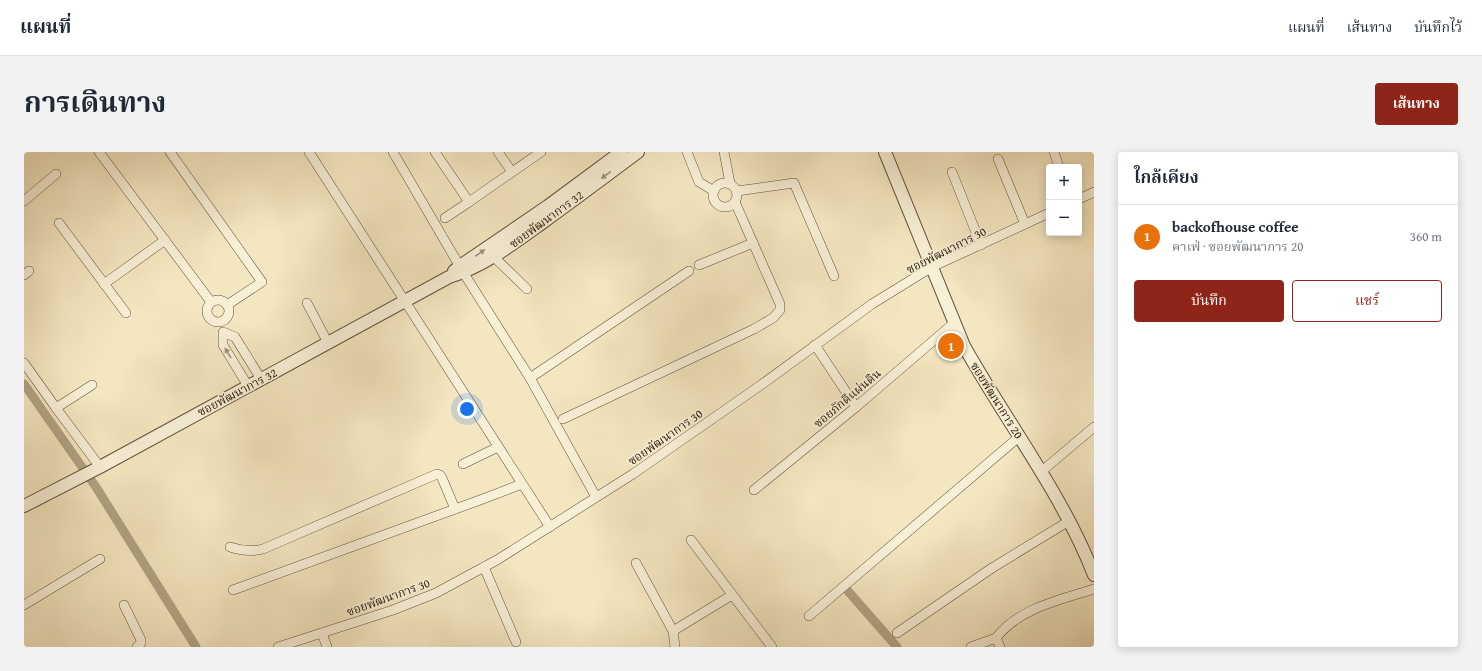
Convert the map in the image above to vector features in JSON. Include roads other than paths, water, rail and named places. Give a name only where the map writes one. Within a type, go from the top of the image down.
[{"type":"street","points":[[99,152],[211,302]]},
{"type":"street","points":[[170,152],[262,282],[227,305]]},
{"type":"street","points":[[309,152],[550,527]]},
{"type":"street","points":[[393,152],[462,269],[530,378],[596,497]]},
{"type":"street","points":[[435,152],[469,202]]},
{"type":"street","points":[[498,152],[512,172]]},
{"type":"street","points":[[445,218],[541,152]]},
{"type":"street","name":"ซอยพัฒนาการ 32","points":[[462,269],[493,256],[515,243],[551,210],[621,152]]},
{"type":"street","name":"ซอยพัฒนาการ 32","points":[[24,506],[98,468],[449,277],[638,152]]},
{"type":"street","points":[[687,152],[699,182],[714,191]]},
{"type":"street","points":[[724,152],[730,183],[737,191],[737,199],[727,207],[720,207],[715,201],[714,191],[716,187],[721,184],[730,183]]},
{"type":"street","name":"ซอยพัฒนาการ 20","points":[[885,152],[954,323],[976,367],[1042,470],[1068,521],[1091,558],[1094,575]]},
{"type":"street","points":[[1054,152],[1058,164]]},
{"type":"street","points":[[998,159],[1026,224]]},
{"type":"street","points":[[952,172],[981,244]]},
{"type":"street","points":[[24,201],[56,174]]},
{"type":"street","points":[[737,191],[794,183],[834,276]]},
{"type":"street","points":[[1082,198],[1094,192]]},
{"type":"street","points":[[563,419],[754,329],[773,318],[780,310],[780,304],[735,202]]},
{"type":"street","name":"ซอยพัฒนาการ 30","points":[[278,647],[401,607],[436,592],[484,567],[634,474],[872,304],[932,267],[1046,214]]},
{"type":"street","points":[[59,223],[126,313]]},
{"type":"street","points":[[104,284],[165,240]]},
{"type":"street","points":[[699,265],[753,243]]},
{"type":"street","points":[[493,256],[527,289]]},
{"type":"street","points":[[530,378],[689,271]]},
{"type":"street","points":[[218,300],[227,305],[228,316],[223,321],[212,321],[208,316],[207,308],[211,302],[218,300]]},
{"type":"street","points":[[307,303],[328,343]]},
{"type":"street","points":[[219,322],[223,332],[223,345],[248,386]]},
{"type":"street","name":"ซอยภักดีแผ่นดิน","points":[[754,490],[856,407],[954,323]]},
{"type":"street","points":[[223,332],[235,337],[261,379]]},
{"type":"street","points":[[815,345],[856,407]]},
{"type":"street","points":[[24,363],[98,468]]},
{"type":"street","points":[[56,408],[92,385]]},
{"type":"street","points":[[1042,470],[1094,427]]},
{"type":"street","points":[[809,616],[1020,436]]},
{"type":"street","points":[[463,464],[498,447]]},
{"type":"street","points":[[230,547],[240,551],[264,549],[437,474],[442,478],[455,509]]},
{"type":"street","points":[[233,590],[522,484]]},
{"type":"street","points":[[897,632],[992,568],[1068,521]]},
{"type":"street","points":[[692,540],[772,647]]},
{"type":"street","points":[[24,605],[100,559]]},
{"type":"street","points":[[636,563],[673,631],[675,647]]},
{"type":"street","points":[[484,567],[516,642]]},
{"type":"street","points":[[971,647],[996,638],[1003,629],[1030,612],[1043,606],[1094,589]]},
{"type":"street","points":[[673,631],[732,595]]},
{"type":"street","points":[[124,605],[140,640],[137,647]]},
{"type":"street","points":[[322,633],[327,647]]},
{"type":"street","points":[[996,638],[1000,647]]},
{"type":"waterway","points":[[24,384],[96,487],[196,647]]},
{"type":"waterway","points":[[847,590],[897,647]]},
{"type":"place","name":"backofhouse coffee","points":[[951,346]]}]
